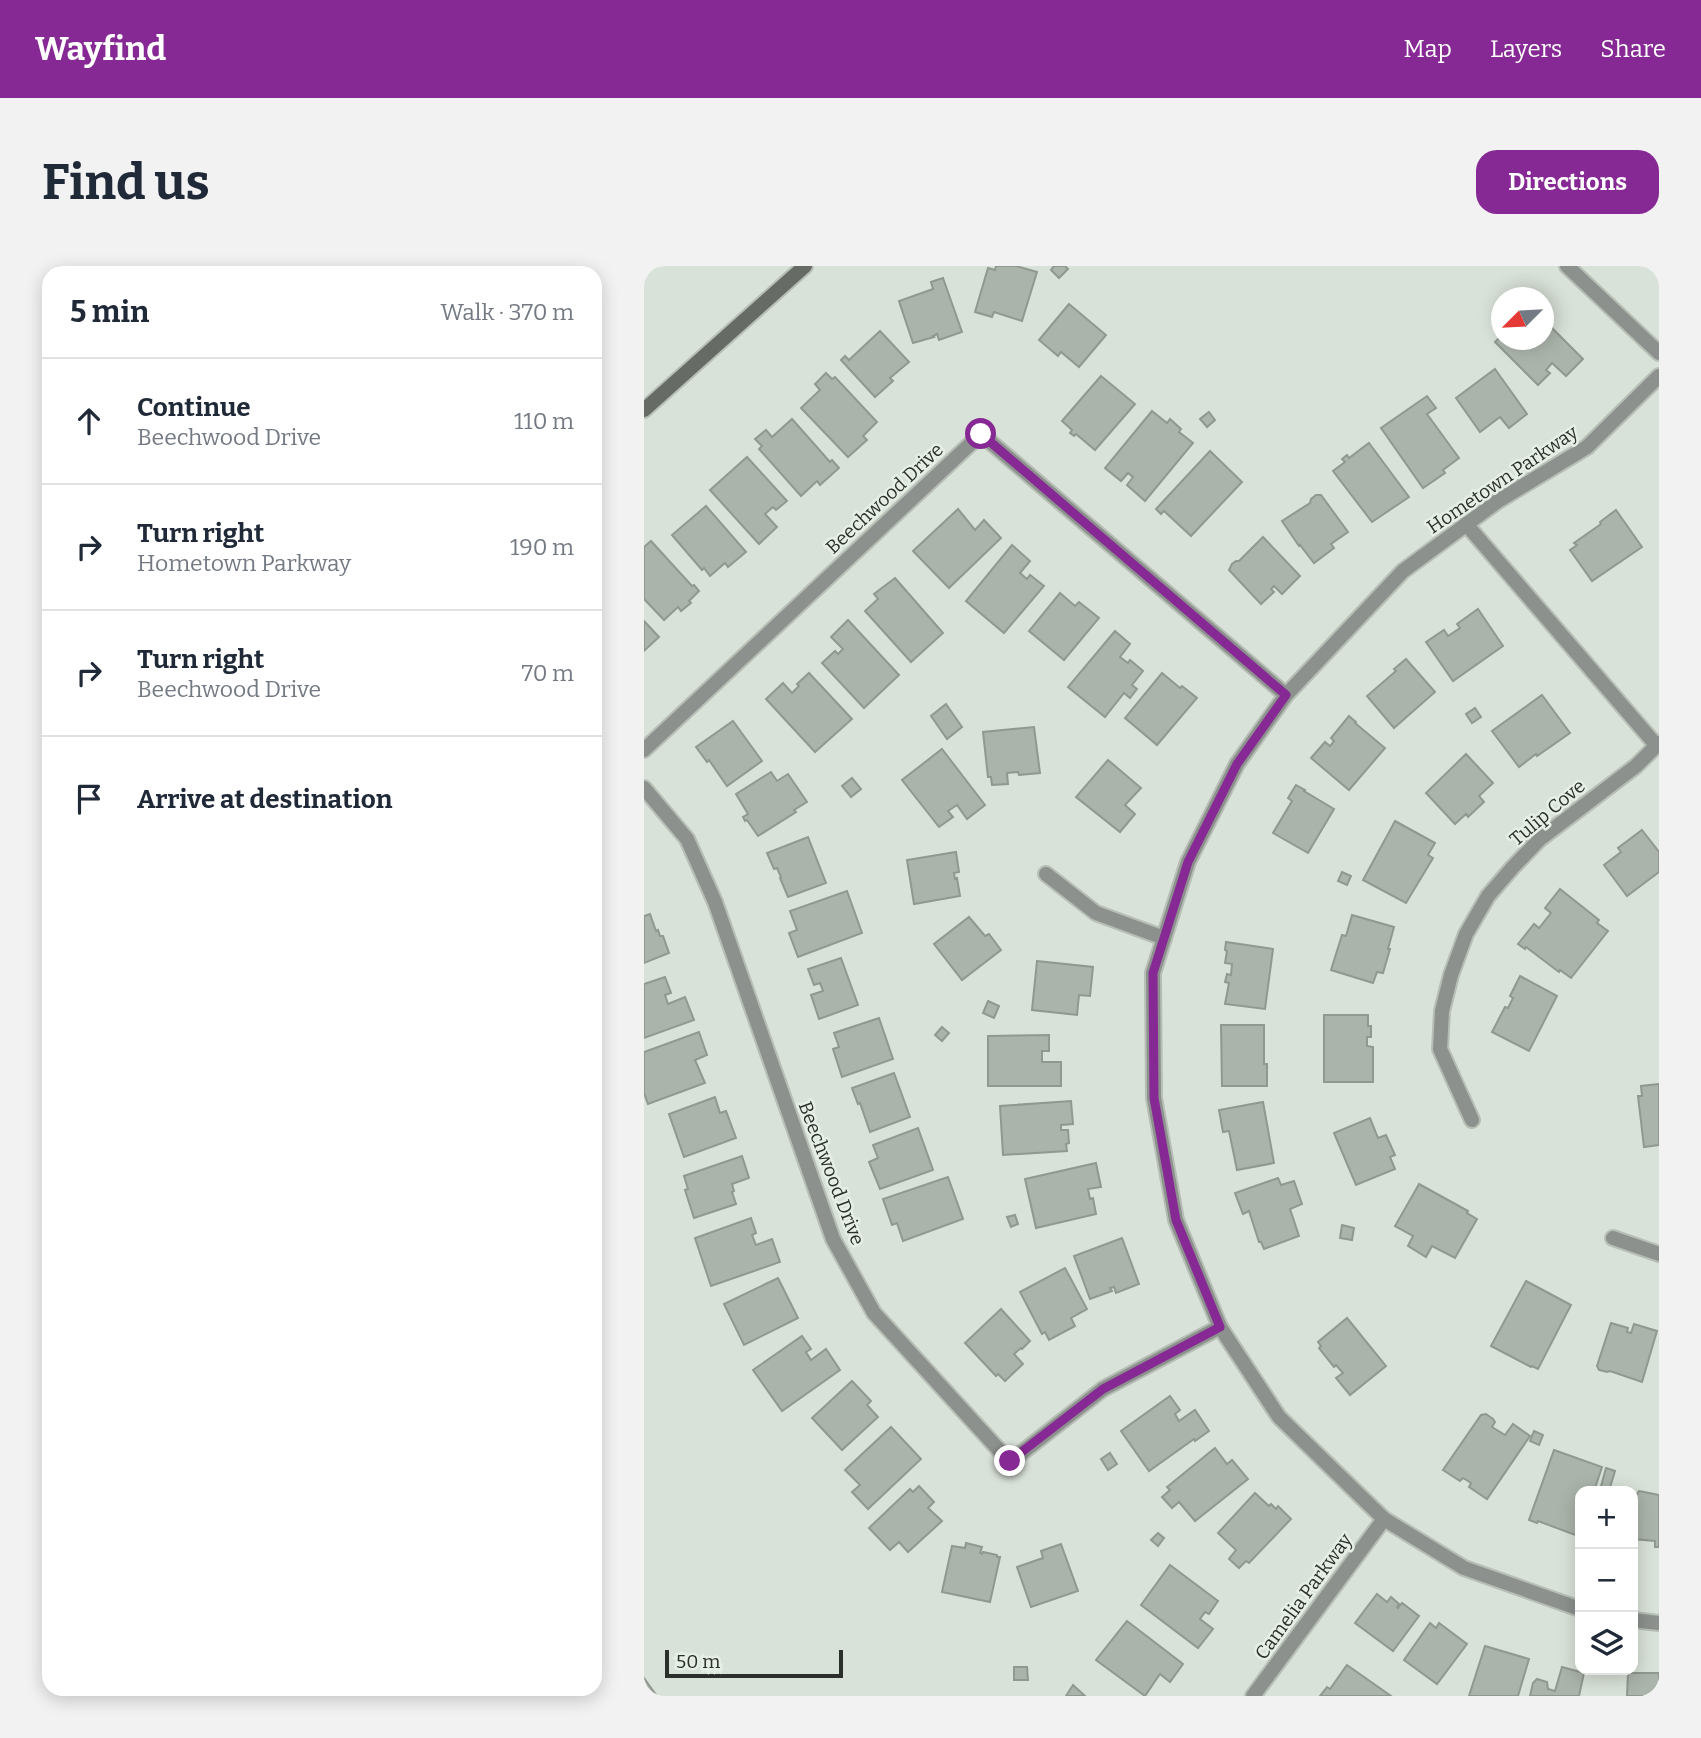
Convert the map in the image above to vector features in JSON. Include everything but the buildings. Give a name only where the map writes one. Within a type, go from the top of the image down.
[{"type":"main road","points":[[644,410],[805,266]]},
{"type":"street","points":[[1567,266],[1659,353]]},
{"type":"street","name":"Hometown Parkway","points":[[1575,1607],[1464,1568],[1384,1519],[1279,1417],[1220,1327],[1176,1220],[1154,1098],[1153,973],[1188,862],[1237,764],[1286,695],[1403,572],[1498,500],[1587,447],[1659,376]]},
{"type":"street","name":"Beechwood Drive","points":[[644,750],[981,434],[1286,695]]},
{"type":"street","points":[[1466,524],[1658,744]]},
{"type":"street","name":"Tulip Cove","points":[[1472,1120],[1440,1049],[1442,1011],[1451,975],[1466,934],[1488,896],[1540,839],[1636,766],[1658,744]]},
{"type":"street","name":"Beechwood Drive","points":[[644,788],[687,839],[715,902],[833,1240],[874,1313],[1010,1461],[1103,1389],[1220,1327]]},
{"type":"street","points":[[1046,874],[1096,913],[1164,938]]},
{"type":"street","points":[[1614,1238],[1659,1254]]},
{"type":"street","name":"Camelia Parkway","points":[[1253,1696],[1384,1519]]},
{"type":"street","points":[[1638,1621],[1659,1623]]},
{"type":"route","points":[[981,434],[1286,695],[1237,764],[1188,862],[1153,973],[1154,1098],[1176,1220],[1220,1327],[1103,1389],[1010,1461]]}]
